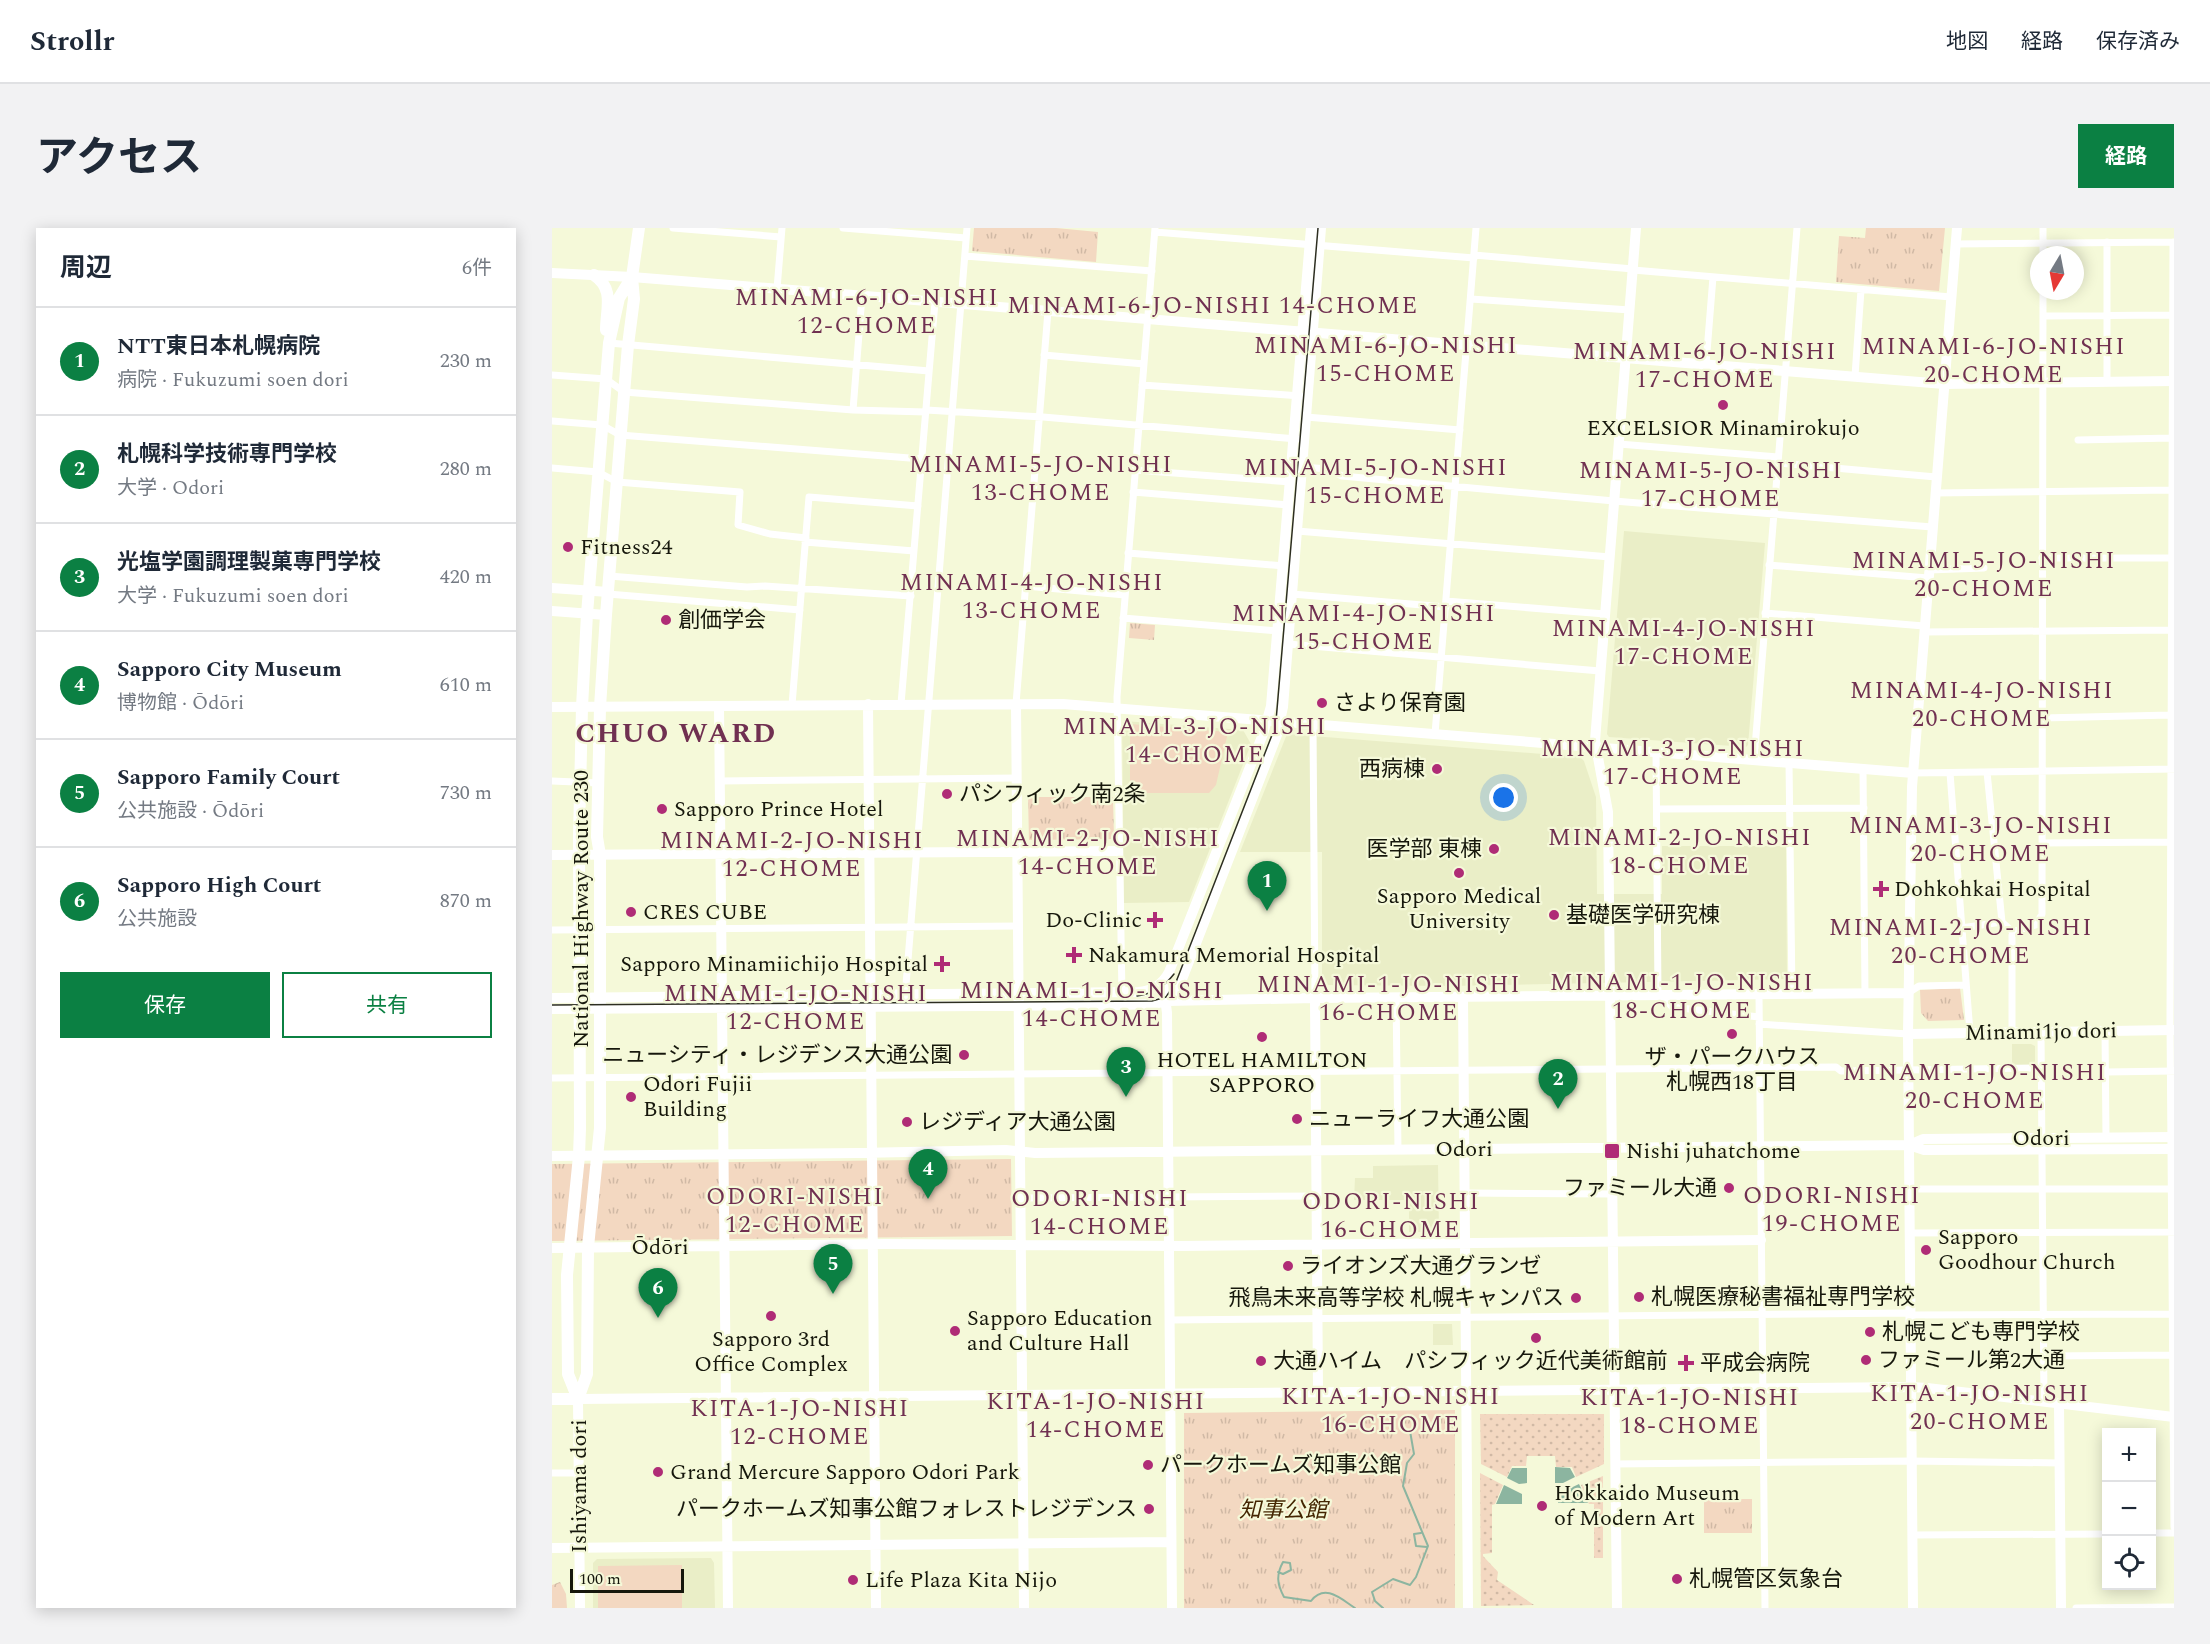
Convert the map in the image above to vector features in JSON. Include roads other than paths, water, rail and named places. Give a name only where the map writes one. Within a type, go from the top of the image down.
[{"type":"highway","name":"National Highway Route 230","points":[[578,1399],[587,1374],[588,1247],[598,1156],[600,855],[597,837],[600,707],[620,435],[634,300],[632,277],[639,228]]},
{"type":"highway","points":[[594,275],[603,281],[607,288],[606,333],[609,343]]},
{"type":"highway","name":"National Highway Route 230","points":[[578,1399],[568,1374],[567,1275],[579,1156],[582,707],[587,614],[609,343],[619,298],[632,277]]},
{"type":"highway","points":[[552,1399],[578,1399]]},
{"type":"street","points":[[674,228],[781,237]]},
{"type":"street","points":[[777,289],[782,228]]},
{"type":"street","points":[[843,228],[966,238]]},
{"type":"street","points":[[904,1006],[967,228]]},
{"type":"street","points":[[1295,482],[1302,467],[1299,440],[1306,417],[1302,396],[1314,332],[1315,246],[1311,228]]},
{"type":"street","points":[[1167,1001],[1181,982],[1277,735],[1283,707],[1288,644],[1283,631],[1302,396],[1302,332],[1315,246],[1322,228]]},
{"type":"street","points":[[1435,734],[1476,228]]},
{"type":"street","points":[[1617,1608],[1608,812],[1606,790],[1595,747],[1636,228]]},
{"type":"street","points":[[1754,760],[1797,228]]},
{"type":"street","points":[[1913,1608],[1908,1070],[1912,773],[1957,228]]},
{"type":"street","points":[[2043,228],[2043,243]]},
{"type":"street","points":[[1122,1005],[1117,708],[1155,230],[1315,246],[1326,244],[1951,297]]},
{"type":"street","points":[[2107,242],[2108,382]]},
{"type":"street","points":[[1955,244],[2173,242],[2171,1189],[2174,1527]]},
{"type":"street","points":[[965,255],[1152,271]]},
{"type":"street","points":[[552,273],[632,277],[1944,384],[2173,381]]},
{"type":"street","points":[[1706,364],[1713,277]]},
{"type":"street","points":[[1855,376],[1861,290]]},
{"type":"street","points":[[853,410],[862,296]]},
{"type":"street","points":[[1471,299],[1630,310]]},
{"type":"street","points":[[2013,932],[2033,927],[2041,919],[2043,300]]},
{"type":"street","points":[[901,704],[935,302]]},
{"type":"street","points":[[1024,1608],[1016,704],[1048,311]]},
{"type":"street","points":[[2043,316],[2172,315]]},
{"type":"street","points":[[609,343],[929,371]]},
{"type":"street","points":[[1044,355],[1143,364]]},
{"type":"street","points":[[552,375],[606,379],[624,392],[853,410],[952,411],[1039,417],[1299,440]]},
{"type":"street","points":[[1142,384],[1302,396]]},
{"type":"street","points":[[1306,417],[1460,430]]},
{"type":"street","points":[[552,421],[602,424],[620,435],[922,459]]},
{"type":"street","points":[[2078,440],[2172,438]]},
{"type":"street","points":[[1619,444],[1936,477]]},
{"type":"street","points":[[1302,467],[1328,469],[1342,476],[1455,488],[1932,527]]},
{"type":"street","points":[[552,468],[598,472],[617,482],[740,492],[738,525],[805,540],[914,551]]},
{"type":"street","points":[[1135,470],[1295,482]]},
{"type":"street","points":[[1935,493],[2173,490]]},
{"type":"street","points":[[1133,492],[1293,505]]},
{"type":"street","points":[[792,705],[809,497],[918,506]]},
{"type":"street","points":[[870,1001],[905,994],[1122,993],[1151,990],[1163,982],[1169,972],[1271,706],[1283,631],[1292,594],[1288,566],[1297,531],[1293,505]]},
{"type":"street","points":[[1297,531],[1610,557]]},
{"type":"street","points":[[1128,554],[1288,566]]},
{"type":"street","points":[[2042,558],[2172,558]]},
{"type":"street","points":[[1769,565],[1928,574],[1984,568]]},
{"type":"street","points":[[609,576],[747,587],[765,585],[910,596]]},
{"type":"street","points":[[1025,586],[1125,595]]},
{"type":"street","points":[[552,588],[800,610]]},
{"type":"street","points":[[1292,594],[1605,614]]},
{"type":"street","points":[[552,611],[606,615]]},
{"type":"street","points":[[1765,613],[1924,629],[2173,630]]},
{"type":"street","points":[[1123,618],[1283,631]]},
{"type":"street","points":[[1288,644],[1600,671]]},
{"type":"street","points":[[868,704],[876,1608]]},
{"type":"street","points":[[552,707],[1063,704],[1912,773],[2173,770]]},
{"type":"street","points":[[719,706],[728,1608]]},
{"type":"street","points":[[2042,718],[2171,716]]},
{"type":"street","points":[[1313,724],[1318,1391]]},
{"type":"street","points":[[1656,752],[1660,995],[1672,1007],[1759,1020],[1908,1034]]},
{"type":"street","points":[[1789,763],[1792,994]]},
{"type":"street","points":[[1863,769],[1865,994]]},
{"type":"street","points":[[1987,772],[2002,922],[2013,932],[2012,1033]]},
{"type":"street","points":[[1950,773],[1970,1033]]},
{"type":"street","points":[[720,781],[1017,778]]},
{"type":"street","points":[[552,781],[598,783]]},
{"type":"street","points":[[1657,809],[1864,807]]},
{"type":"street","points":[[2042,843],[2171,842]]},
{"type":"street","points":[[552,855],[1118,851]]},
{"type":"street","points":[[1961,928],[2002,922]]},
{"type":"street","points":[[552,930],[1018,926]]},
{"type":"street","points":[[1163,982],[1167,1001],[1172,1608]]},
{"type":"street","points":[[552,998],[580,1003],[870,1001],[904,1006],[1122,1005],[1167,1001],[1315,998],[1908,993],[1919,986],[1966,984]]},
{"type":"street","points":[[1151,990],[1167,1001]]},
{"type":"street","points":[[1759,994],[1764,1608]]},
{"type":"street","points":[[1396,997],[1398,1149]]},
{"type":"street","points":[[1463,997],[1468,1608]]},
{"type":"street","points":[[552,1009],[580,1003]]},
{"type":"street","name":"Minami1jo dori","points":[[1908,1034],[2172,1030]]},
{"type":"street","points":[[2105,1031],[2106,1138]]},
{"type":"street","points":[[2041,1032],[2044,1402]]},
{"type":"street","points":[[552,1078],[1836,1067],[1841,1071],[2042,1068]]},
{"type":"street","points":[[2106,1072],[2172,1071]]},
{"type":"street","name":"Odori","points":[[2042,1144],[2106,1138],[2172,1143]]},
{"type":"street","name":"Odori","points":[[1020,1152],[1035,1154],[1909,1145],[1923,1139],[2042,1144],[2172,1143]]},
{"type":"street","points":[[552,1156],[1006,1150],[1020,1152]]},
{"type":"street","points":[[1909,1189],[2171,1189]]},
{"type":"street","points":[[1465,1193],[1613,1194]]},
{"type":"street","points":[[1020,1198],[1317,1196]]},
{"type":"street","points":[[1910,1233],[2173,1232]]},
{"type":"street","name":"Ōdōri","points":[[552,1248],[873,1245],[1169,1246],[1761,1240]]},
{"type":"street","points":[[1170,1320],[1762,1314],[2173,1314]]},
{"type":"street","points":[[2044,1356],[2173,1355]]},
{"type":"street","points":[[578,1399],[1911,1387],[2174,1417]]},
{"type":"street","name":"Ishiyama dori","points":[[578,1399],[579,1608]]},
{"type":"street","points":[[2059,1404],[2061,1608]]},
{"type":"street","points":[[1615,1464],[1912,1461],[2060,1463]]},
{"type":"street","points":[[552,1473],[578,1473]]},
{"type":"street","points":[[2156,1533],[2174,1533]]},
{"type":"street","points":[[1912,1535],[2102,1534]]},
{"type":"street","points":[[552,1548],[1171,1542]]},
{"type":"street","points":[[2076,1608],[2174,1607]]},
{"type":"waterway","points":[[1383,1608],[1375,1601],[1372,1592],[1393,1579],[1410,1585],[1416,1577],[1428,1546],[1403,1486],[1407,1463],[1414,1454],[1410,1431]]},
{"type":"waterway","points":[[1421,1533],[1414,1534],[1416,1546],[1427,1547]]},
{"type":"waterway","points":[[1278,1572],[1283,1574],[1291,1570],[1290,1563],[1283,1562],[1279,1571],[1278,1575],[1284,1597],[1311,1601],[1316,1596],[1327,1593],[1339,1597],[1355,1608]]},
{"type":"tram line","points":[[552,1005],[1152,1001],[1166,997],[1176,982],[1276,721],[1318,228]]},
{"type":"tram line","points":[[1137,996],[1158,989],[1174,974]]},
{"type":"place","name":"EXCELSIOR Minamirokujo","points":[[1723,405]]},
{"type":"place","name":"Fitness24","points":[[568,547]]},
{"type":"place","name":"創価学会","points":[[666,620]]},
{"type":"place","name":"さより保育園","points":[[1322,703]]},
{"type":"place","name":"西病棟","points":[[1437,769]]},
{"type":"place","name":"パシフィック南2条","points":[[947,794]]},
{"type":"place","name":"Sapporo Prince Hotel","points":[[662,809]]},
{"type":"place","name":"医学部 東棟","points":[[1494,849]]},
{"type":"place","name":"Sapporo Medical University","points":[[1459,873]]},
{"type":"place","name":"Dohkohkai Hospital","points":[[1881,889]]},
{"type":"place","name":"NTT東日本札幌病院","points":[[1267,911]]},
{"type":"place","name":"CRES CUBE","points":[[631,912]]},
{"type":"place","name":"基礎医学研究棟","points":[[1554,915]]},
{"type":"place","name":"Do-Clinic","points":[[1155,920]]},
{"type":"place","name":"Nakamura Memorial Hospital","points":[[1074,955]]},
{"type":"place","name":"Sapporo Minamiichijo Hospital","points":[[942,964]]},
{"type":"place","name":"ザ・パークハウス 札幌西18丁目","points":[[1732,1034]]},
{"type":"place","name":"HOTEL HAMILTON SAPPORO","points":[[1262,1037]]},
{"type":"place","name":"ニューシティ・レジデンス大通公園","points":[[964,1055]]},
{"type":"place","name":"Odori Fujii Building","points":[[631,1097]]},
{"type":"place","name":"光塩学園調理製菓専門学校","points":[[1126,1097]]},
{"type":"place","name":"札幌科学技術専門学校","points":[[1558,1109]]},
{"type":"place","name":"ニューライフ大通公園","points":[[1297,1119]]},
{"type":"place","name":"レジディア大通公園","points":[[907,1122]]},
{"type":"place","name":"Nishi juhatchome","points":[[1612,1151]]},
{"type":"place","name":"ファミール大通","points":[[1729,1188]]},
{"type":"place","name":"Sapporo City Museum","points":[[928,1199]]},
{"type":"place","name":"Sapporo Goodhour Church","points":[[1926,1250]]},
{"type":"place","name":"ライオンズ大通グランゼ","points":[[1288,1266]]},
{"type":"place","name":"Sapporo Family Court","points":[[833,1294]]},
{"type":"place","name":"札幌医療秘書福祉専門学校","points":[[1639,1297]]},
{"type":"place","name":"飛鳥未来高等学校 札幌キャンパス","points":[[1576,1298]]},
{"type":"place","name":"Sapporo 3rd Office Complex","points":[[771,1316]]},
{"type":"place","name":"Sapporo High Court","points":[[658,1318]]},
{"type":"place","name":"Sapporo Education and Culture Hall","points":[[955,1331]]},
{"type":"place","name":"札幌こども専門学校","points":[[1870,1332]]},
{"type":"place","name":"パシフィック近代美術館前","points":[[1536,1338]]},
{"type":"place","name":"ファミール第2大通","points":[[1866,1360]]},
{"type":"place","name":"大通ハイム","points":[[1261,1361]]},
{"type":"place","name":"平成会病院","points":[[1686,1363]]},
{"type":"place","name":"パークホームズ知事公館","points":[[1148,1465]]},
{"type":"place","name":"Grand Mercure Sapporo Odori Park","points":[[658,1472]]},
{"type":"place","name":"Hokkaido Museum of Modern Art","points":[[1542,1506]]},
{"type":"place","name":"パークホームズ知事公館フォレストレジデンス","points":[[1149,1509]]},
{"type":"place","name":"札幌管区気象台","points":[[1677,1579]]},
{"type":"place","name":"Life Plaza Kita Nijo","points":[[853,1580]]},
{"type":"district","name":"MINAMI-6-JO-NISHI 14-CHOME","points":[[1213,306]]},
{"type":"district","name":"MINAMI-6-JO-NISHI 12-CHOME","points":[[867,312]]},
{"type":"district","name":"MINAMI-6-JO-NISHI 15-CHOME","points":[[1386,360]]},
{"type":"district","name":"MINAMI-6-JO-NISHI 20-CHOME","points":[[1994,361]]},
{"type":"district","name":"MINAMI-6-JO-NISHI 17-CHOME","points":[[1705,366]]},
{"type":"district","name":"MINAMI-5-JO-NISHI 13-CHOME","points":[[1041,479]]},
{"type":"district","name":"MINAMI-5-JO-NISHI 15-CHOME","points":[[1376,482]]},
{"type":"district","name":"MINAMI-5-JO-NISHI 17-CHOME","points":[[1711,485]]},
{"type":"district","name":"MINAMI-5-JO-NISHI 20-CHOME","points":[[1984,575]]},
{"type":"district","name":"MINAMI-4-JO-NISHI 13-CHOME","points":[[1032,597]]},
{"type":"district","name":"MINAMI-4-JO-NISHI 15-CHOME","points":[[1364,628]]},
{"type":"district","name":"MINAMI-4-JO-NISHI 17-CHOME","points":[[1684,643]]},
{"type":"district","name":"MINAMI-4-JO-NISHI 20-CHOME","points":[[1982,705]]},
{"type":"district","name":"CHUO WARD","points":[[676,733]]},
{"type":"district","name":"MINAMI-3-JO-NISHI 14-CHOME","points":[[1195,741]]},
{"type":"district","name":"MINAMI-3-JO-NISHI 17-CHOME","points":[[1673,763]]},
{"type":"district","name":"MINAMI-3-JO-NISHI 20-CHOME","points":[[1981,840]]},
{"type":"district","name":"MINAMI-2-JO-NISHI 18-CHOME","points":[[1680,852]]},
{"type":"district","name":"MINAMI-2-JO-NISHI 14-CHOME","points":[[1088,853]]},
{"type":"district","name":"MINAMI-2-JO-NISHI 12-CHOME","points":[[792,855]]},
{"type":"district","name":"MINAMI-2-JO-NISHI 20-CHOME","points":[[1961,942]]},
{"type":"district","name":"MINAMI-1-JO-NISHI 18-CHOME","points":[[1682,997]]},
{"type":"district","name":"MINAMI-1-JO-NISHI 16-CHOME","points":[[1389,999]]},
{"type":"district","name":"MINAMI-1-JO-NISHI 14-CHOME","points":[[1092,1005]]},
{"type":"district","name":"MINAMI-1-JO-NISHI 12-CHOME","points":[[796,1008]]},
{"type":"district","name":"MINAMI-1-JO-NISHI 20-CHOME","points":[[1975,1087]]},
{"type":"district","name":"ODORI-NISHI 19-CHOME","points":[[1832,1210]]},
{"type":"district","name":"ODORI-NISHI 12-CHOME","points":[[795,1211]]},
{"type":"district","name":"ODORI-NISHI 14-CHOME","points":[[1100,1213]]},
{"type":"district","name":"ODORI-NISHI 16-CHOME","points":[[1391,1216]]},
{"type":"district","name":"KITA-1-JO-NISHI 20-CHOME","points":[[1980,1408]]},
{"type":"district","name":"KITA-1-JO-NISHI 16-CHOME","points":[[1391,1411]]},
{"type":"district","name":"KITA-1-JO-NISHI 18-CHOME","points":[[1690,1412]]},
{"type":"district","name":"KITA-1-JO-NISHI 14-CHOME","points":[[1096,1416]]},
{"type":"district","name":"KITA-1-JO-NISHI 12-CHOME","points":[[800,1423]]},
{"type":"park label","name":"知事公館","points":[[1283,1510]]}]
